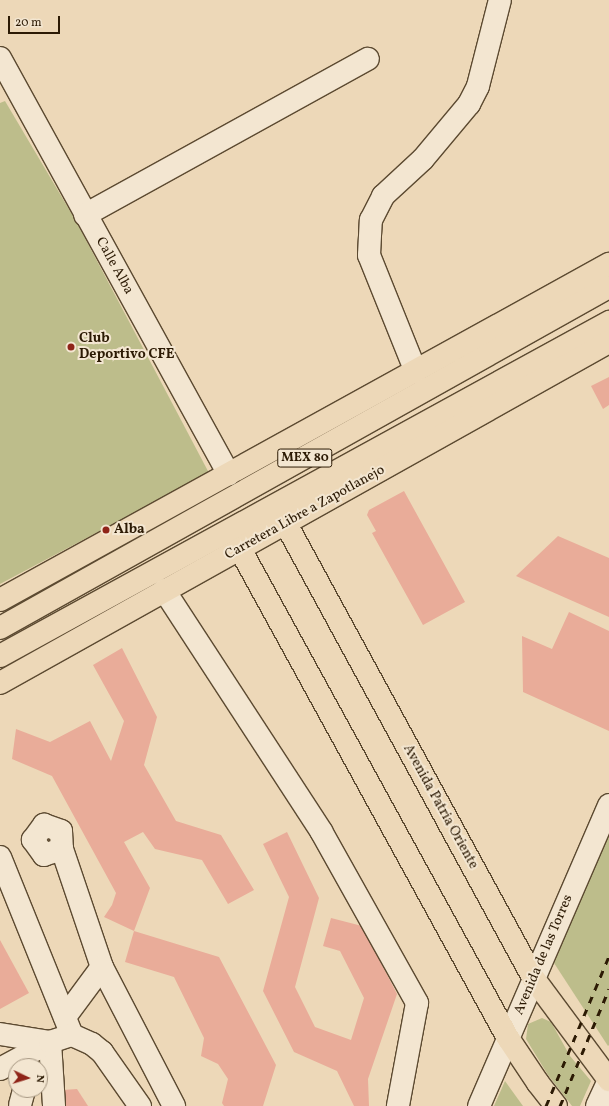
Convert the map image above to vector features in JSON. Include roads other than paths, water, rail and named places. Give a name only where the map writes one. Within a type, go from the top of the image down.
[{"type":"main road","points":[[0,600],[416,372],[609,264]]},
{"type":"main road","name":"MEX 80","points":[[0,628],[609,287]]},
{"type":"main road","name":"Carretera Libre a Zapotlanejo","points":[[0,656],[609,322]]},
{"type":"main road","name":"Carretera Libre a Zapotlanejo","points":[[0,683],[609,342]]},
{"type":"main road","name":"Avenida Patria Oriente","points":[[286,524],[534,979],[609,1080]]},
{"type":"main road","points":[[240,549],[508,1038],[538,1083],[556,1106]]},
{"type":"street","points":[[416,372],[369,255],[371,220],[383,196],[423,160],[469,104],[478,86],[500,0]]},
{"type":"street","name":"Calle Alba","points":[[0,58],[85,215],[229,474]]},
{"type":"street","points":[[85,215],[368,59]]},
{"type":"street","points":[[164,590],[321,831],[417,1003],[398,1106]]},
{"type":"street","name":"Avenida de las Torres","points":[[479,1106],[609,804]]},
{"type":"street","points":[[62,849],[102,967],[174,1106]]},
{"type":"street","points":[[0,857],[68,1026],[102,1052],[140,1106]]},
{"type":"street","points":[[0,1070],[40,1052],[68,1026],[102,967]]},
{"type":"street","points":[[0,1034],[40,1052]]},
{"type":"street","points":[[40,1052],[54,1106]]},
{"type":"street","points":[[597,1106],[609,1080]]},
{"type":"railway","points":[[546,1106],[609,956]]},
{"type":"railway","points":[[560,1106],[609,989]]},
{"type":"place","name":"Club Deportivo CFE","points":[[71,347]]},
{"type":"place","name":"Alba","points":[[106,530]]}]
